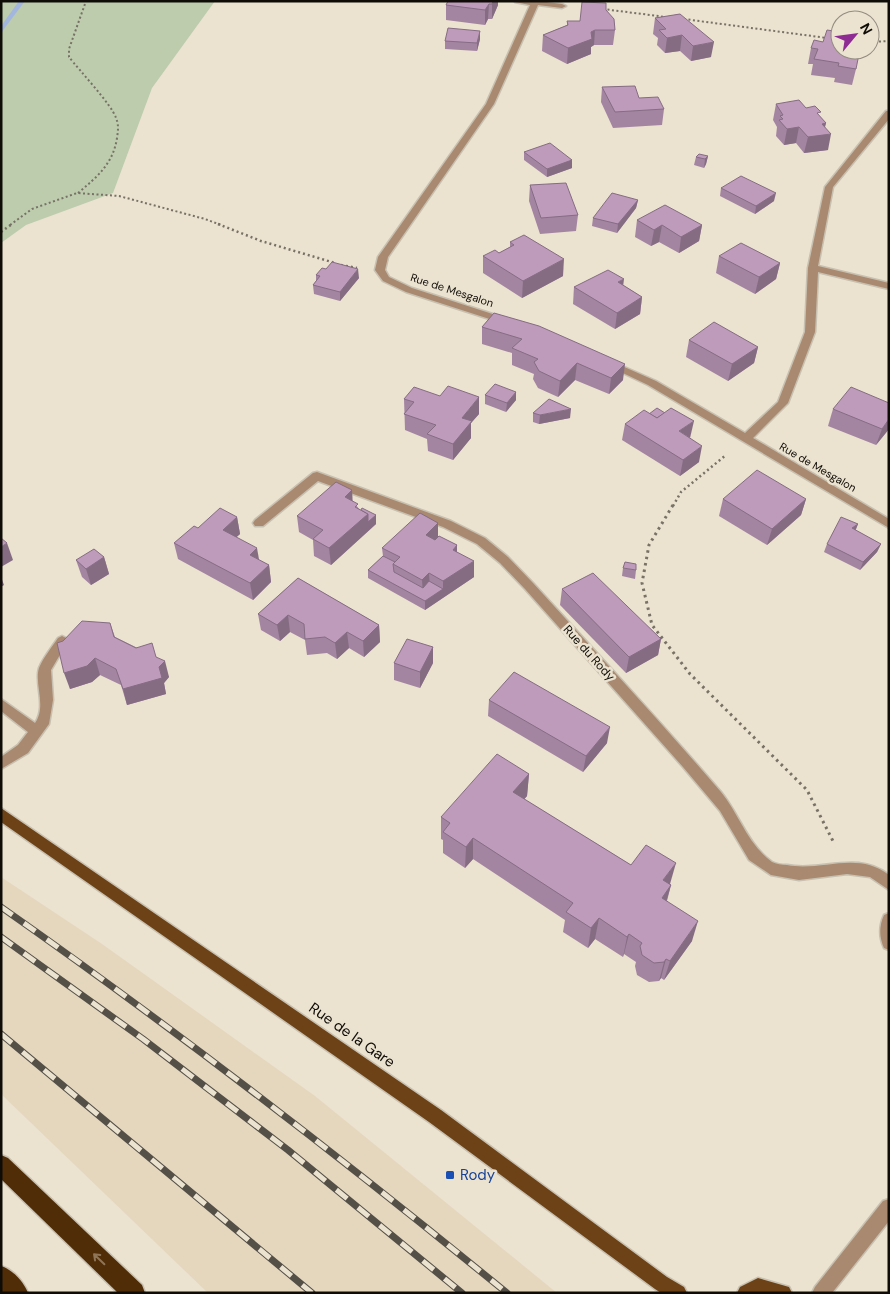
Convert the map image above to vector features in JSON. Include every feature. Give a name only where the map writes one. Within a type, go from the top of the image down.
[{"type":"highway","points":[[1,1165],[134,1293]]},
{"type":"highway","points":[[1,1276],[17,1293]]},
{"type":"main road","name":"Rue de la Gare","points":[[1,814],[435,1116],[661,1283],[678,1293]]},
{"type":"main road","points":[[746,1293],[758,1287],[782,1293]]},
{"type":"street","points":[[519,2],[562,6]]},
{"type":"street","points":[[380,270],[383,257],[490,104],[535,3]]},
{"type":"street","points":[[745,440],[783,403],[810,332],[813,268],[829,187],[889,113]]},
{"type":"street","points":[[813,268],[889,286]]},
{"type":"street","name":"Rue de Mesgalon","points":[[380,270],[386,279],[409,290],[511,322]]},
{"type":"street","name":"Rue de Mesgalon","points":[[600,360],[652,383],[889,524]]},
{"type":"street","name":"Rue du Rody","points":[[259,523],[317,476],[447,524],[481,541],[504,560],[529,586],[688,763],[725,807],[754,856],[771,869],[798,874],[847,868],[873,871],[889,884]]},
{"type":"street","points":[[1,764],[24,749],[44,720],[47,700],[45,670],[62,641]]},
{"type":"street","points":[[1,704],[36,731]]},
{"type":"street","points":[[889,920],[887,929],[889,943]]},
{"type":"street","points":[[821,1293],[889,1207]]},
{"type":"path","points":[[1,232],[32,209],[77,193],[111,163],[116,149],[119,123],[70,56],[68,49],[86,1]]},
{"type":"path","points":[[562,6],[667,17]]},
{"type":"path","points":[[677,18],[830,39]]},
{"type":"path","points":[[77,193],[119,196],[206,219],[234,231],[318,260],[361,269],[380,270]]},
{"type":"path","points":[[745,440],[681,492],[649,545],[642,583],[652,625],[690,674],[807,790],[847,868]]},
{"type":"shaded area","points":[[1,877],[102,944],[315,1096],[557,1293],[208,1293],[1,1094]]},
{"type":"green space","points":[[1,1],[215,1],[152,88],[113,193],[26,225],[1,243]]},
{"type":"building","points":[[448,1],[493,1],[485,10],[446,5]]},
{"type":"building","points":[[582,2],[606,3],[606,10],[614,19],[615,30],[595,30],[591,32],[592,39],[568,48],[543,35],[568,25],[567,21],[580,21]]},
{"type":"building","points":[[680,14],[714,42],[693,46],[682,35],[667,38],[659,30],[666,29],[655,18]]},
{"type":"building","points":[[448,28],[480,31],[477,43],[445,41]]},
{"type":"building","points":[[827,30],[830,30],[830,60],[858,60],[856,69],[838,66],[839,63],[814,59],[818,49],[811,48],[814,40],[823,42]]},
{"type":"building","points":[[635,86],[639,98],[658,97],[664,109],[615,112],[602,87]]},
{"type":"building","points":[[799,100],[806,108],[815,106],[821,112],[817,113],[826,123],[822,124],[831,134],[808,137],[799,127],[787,129],[779,120],[783,119],[780,116],[783,115],[776,104]]},
{"type":"building","points":[[550,143],[572,160],[547,169],[524,152]]},
{"type":"building","points":[[699,154],[708,156],[705,159],[696,157]]},
{"type":"building","points":[[741,176],[776,193],[756,206],[721,188]]},
{"type":"building","points":[[566,183],[578,215],[541,218],[530,185]]},
{"type":"building","points":[[612,193],[638,200],[618,224],[593,218]]},
{"type":"building","points":[[665,205],[702,225],[681,237],[662,225],[654,230],[637,220]]},
{"type":"building","points":[[524,235],[564,259],[523,281],[483,256],[495,250],[499,253],[514,245],[510,242]]},
{"type":"building","points":[[741,243],[780,263],[759,277],[719,256]]},
{"type":"building","points":[[332,262],[358,269],[340,292],[313,285],[320,276],[316,275],[322,268],[326,269]]},
{"type":"building","points":[[608,270],[624,279],[618,282],[642,297],[617,313],[574,287]]},
{"type":"building","points":[[494,313],[539,326],[625,364],[611,378],[577,363],[560,381],[539,371],[534,362],[538,359],[512,348],[522,339],[482,327]]},
{"type":"building","points":[[714,322],[758,347],[732,364],[689,340]]},
{"type":"building","points":[[495,384],[516,392],[507,403],[485,395]]},
{"type":"building","points":[[448,386],[479,397],[462,418],[472,421],[453,444],[427,434],[436,425],[404,414],[414,402],[404,399],[414,387],[440,396]]},
{"type":"building","points":[[851,387],[889,403],[889,419],[882,429],[833,409]]},
{"type":"building","points":[[549,399],[571,409],[540,415],[533,413]]},
{"type":"building","points":[[657,408],[665,413],[657,418],[649,414]]},
{"type":"building","points":[[671,408],[694,421],[679,431],[702,446],[683,460],[625,424],[644,410],[657,418]]},
{"type":"building","points":[[757,470],[806,499],[772,529],[723,499]]},
{"type":"building","points":[[336,482],[352,490],[345,497],[358,504],[355,507],[368,514],[329,548],[313,539],[323,530],[297,516]]},
{"type":"building","points":[[220,508],[237,517],[223,530],[257,548],[250,555],[269,565],[250,583],[174,543],[194,526],[198,528]]},
{"type":"building","points":[[362,508],[376,515],[368,522],[368,514],[361,510]]},
{"type":"building","points":[[420,513],[438,523],[426,535],[435,540],[439,536],[457,545],[453,550],[474,561],[443,581],[429,573],[422,580],[393,564],[400,557],[382,548]]},
{"type":"building","points":[[841,517],[858,524],[852,528],[881,544],[863,562],[827,544]]},
{"type":"building","points":[[1,538],[7,543],[1,547]]},
{"type":"building","points":[[94,549],[104,557],[86,569],[76,560]]},
{"type":"building","points":[[383,556],[395,562],[393,564],[394,572],[423,588],[429,581],[443,589],[425,601],[368,570]]},
{"type":"building","points":[[625,562],[636,564],[636,570],[623,568]]},
{"type":"building","points":[[593,573],[661,639],[629,657],[562,589]]},
{"type":"building","points":[[298,578],[379,625],[363,641],[347,632],[335,643],[325,637],[305,639],[304,624],[288,615],[277,625],[258,614]]},
{"type":"building","points":[[82,621],[110,623],[114,637],[136,648],[152,643],[156,657],[165,661],[159,667],[162,678],[123,689],[116,669],[95,658],[87,666],[64,673],[57,643],[63,641]]},
{"type":"building","points":[[407,639],[433,647],[420,672],[394,663]]},
{"type":"building","points":[[514,672],[610,727],[586,756],[489,700]]},
{"type":"building","points":[[497,754],[529,774],[513,792],[631,865],[646,845],[676,863],[663,880],[671,885],[662,898],[698,921],[670,961],[666,959],[664,962],[654,963],[642,955],[640,946],[642,943],[629,934],[627,937],[599,918],[591,928],[566,912],[573,903],[473,838],[466,847],[443,832],[450,823],[441,817]]},
{"type":"waterway","points":[[1,31],[22,1]]},
{"type":"railway","points":[[1,907],[194,1047],[383,1193],[507,1293]]},
{"type":"railway","points":[[1,937],[143,1039],[288,1150],[462,1293]]},
{"type":"railway","points":[[1,1034],[312,1293]]},
{"type":"place","name":"Rody","points":[[450,1175]]}]
